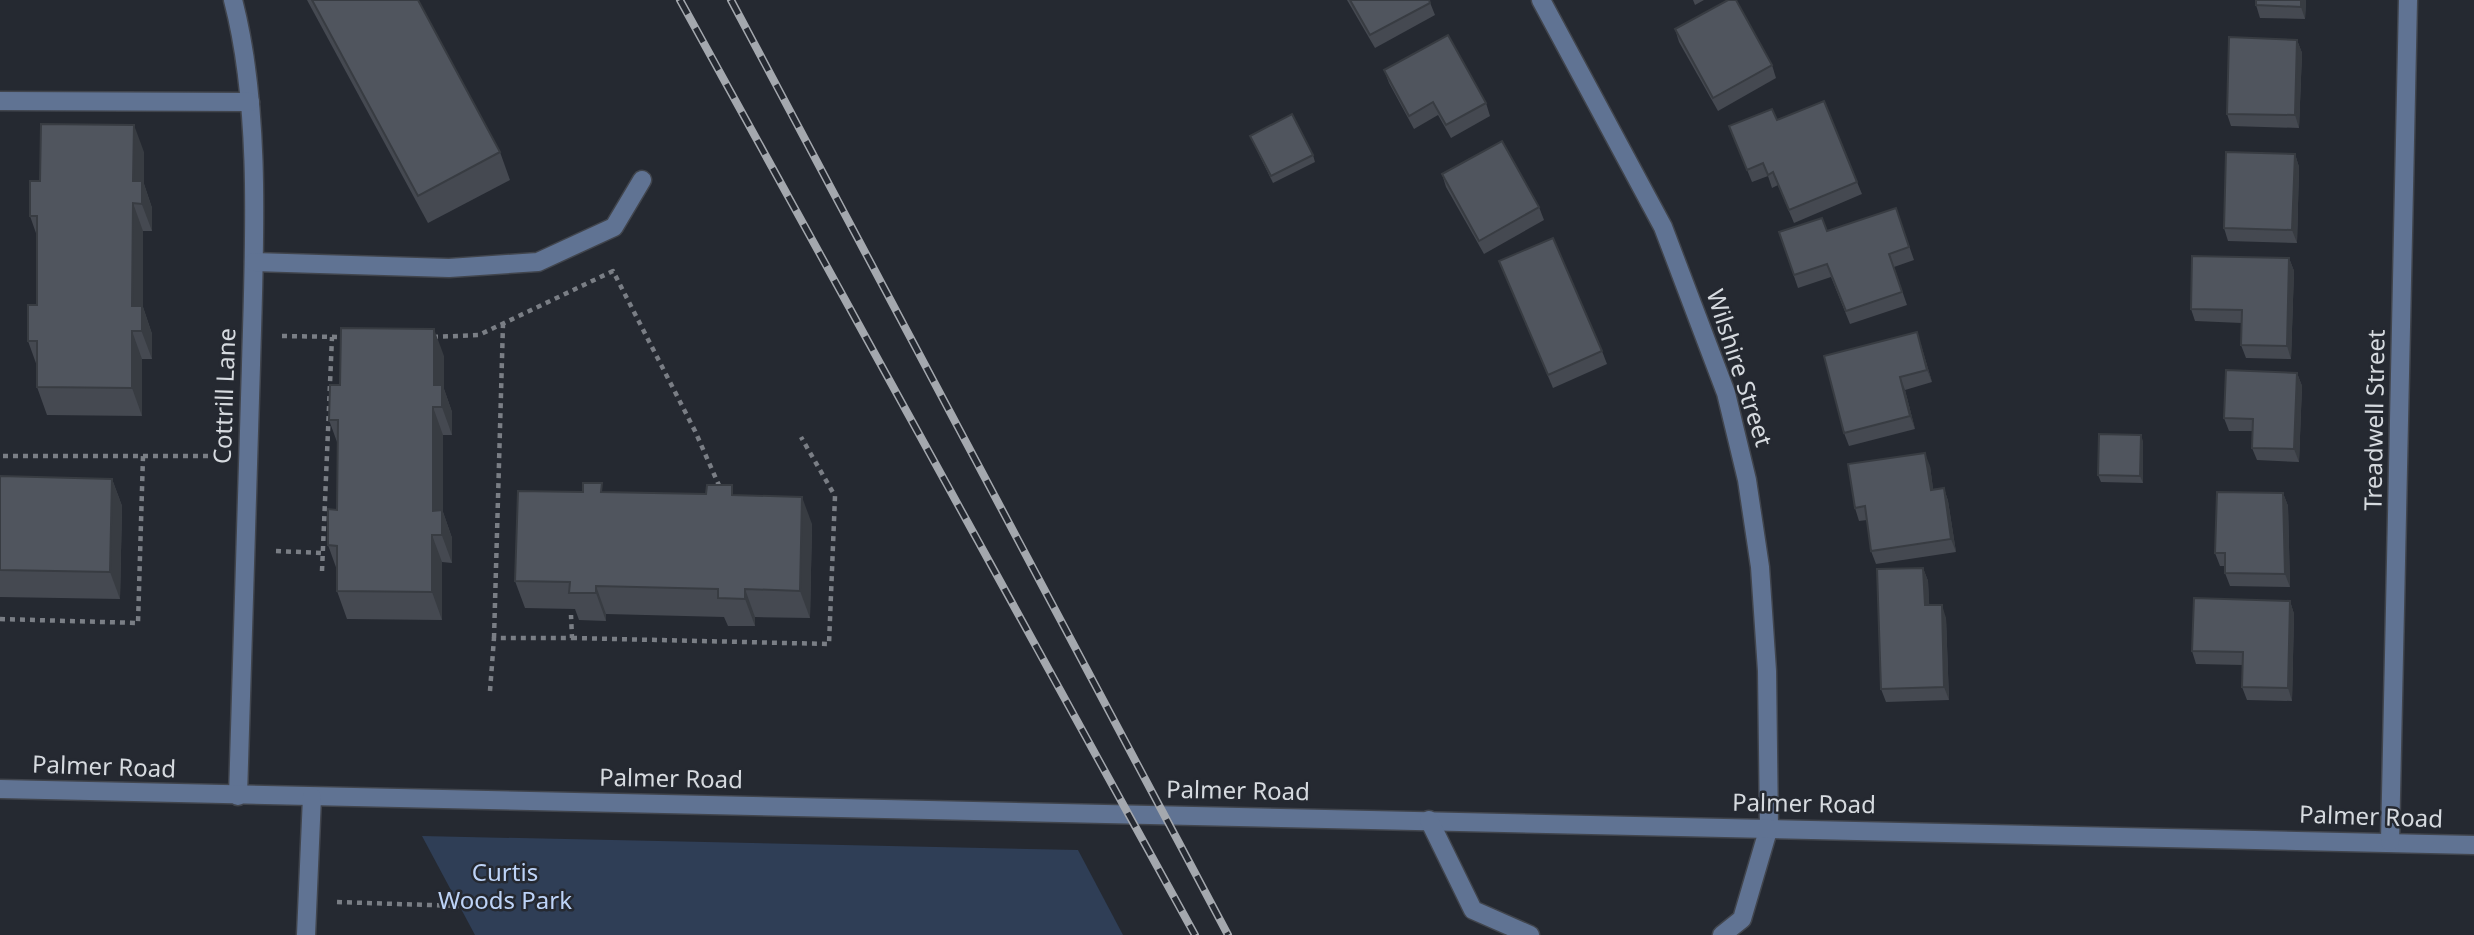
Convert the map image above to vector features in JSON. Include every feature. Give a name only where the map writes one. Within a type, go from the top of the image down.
[{"type":"street","name":"Cottrill Lane","points":[[233,0],[240,28],[250,102],[254,262],[238,796]]},
{"type":"street","name":"Wilshire Street","points":[[1541,0],[1662,227],[1726,393],[1747,480],[1759,567],[1768,671],[1769,827],[1742,919],[1722,935]]},
{"type":"street","name":"Treadwell Street","points":[[2390,842],[2408,0]]},
{"type":"street","points":[[0,101],[250,102]]},
{"type":"street","points":[[254,262],[449,268],[538,262],[614,227],[642,180]]},
{"type":"street","name":"Palmer Road","points":[[0,789],[2474,845]]},
{"type":"street","points":[[306,935],[312,797]]},
{"type":"street","points":[[1429,820],[1474,910],[1530,935]]},
{"type":"path","points":[[427,337],[480,335],[613,271],[695,431],[722,493]]},
{"type":"path","points":[[490,691],[494,638],[503,324]]},
{"type":"path","points":[[275,336],[345,337]]},
{"type":"path","points":[[323,571],[332,337]]},
{"type":"path","points":[[494,638],[829,643],[835,495],[802,437]]},
{"type":"path","points":[[3,456],[216,456]]},
{"type":"path","points":[[0,619],[138,623],[143,456]]},
{"type":"path","points":[[268,551],[323,552]]},
{"type":"path","points":[[571,615],[572,638]]},
{"type":"path","points":[[307,900],[459,906]]},
{"type":"green space","name":"Curtis Woods Park","points":[[422,836],[1078,850],[1123,935],[475,935]]},
{"type":"building","points":[[312,0],[418,0],[500,152],[418,196]]},
{"type":"building","points":[[1350,0],[1429,0],[1430,3],[1370,35]]},
{"type":"building","points":[[1728,0],[1736,0],[1772,65],[1713,98],[1675,29]]},
{"type":"building","points":[[2256,0],[2301,0],[2301,7],[2256,5]]},
{"type":"building","points":[[1448,35],[1486,103],[1446,125],[1433,102],[1409,116],[1384,70]]},
{"type":"building","points":[[2229,37],[2297,40],[2295,115],[2227,114]]},
{"type":"building","points":[[1824,101],[1857,182],[1789,210],[1773,172],[1768,175],[1763,163],[1747,170],[1729,126],[1772,109],[1777,120]]},
{"type":"building","points":[[1292,114],[1313,155],[1271,176],[1250,136]]},
{"type":"building","points":[[41,124],[134,125],[133,181],[142,181],[142,204],[133,203],[132,306],[142,306],[142,331],[132,331],[132,388],[37,387],[37,341],[28,341],[28,305],[37,305],[37,216],[30,216],[30,181],[40,181]]},
{"type":"building","points":[[1502,141],[1539,207],[1479,241],[1442,174]]},
{"type":"building","points":[[2226,152],[2295,154],[2292,230],[2224,228]]},
{"type":"building","points":[[1896,208],[1909,247],[1889,254],[1902,292],[1846,311],[1827,264],[1794,275],[1779,232],[1822,218],[1827,231]]},
{"type":"building","points":[[1553,238],[1602,351],[1548,375],[1499,261]]},
{"type":"building","points":[[2192,256],[2289,258],[2287,346],[2241,345],[2242,310],[2191,309]]},
{"type":"building","points":[[341,328],[434,329],[434,385],[442,385],[442,407],[433,407],[433,511],[442,510],[442,535],[432,535],[432,592],[337,591],[337,546],[328,545],[328,509],[337,510],[338,420],[329,420],[330,385],[340,385]]},
{"type":"building","points":[[1917,332],[1927,370],[1900,377],[1910,416],[1844,433],[1824,356]]},
{"type":"building","points":[[2226,370],[2297,373],[2294,449],[2252,448],[2253,419],[2224,418]]},
{"type":"building","points":[[2099,434],[2141,435],[2140,476],[2098,475]]},
{"type":"building","points":[[1925,453],[1931,490],[1944,488],[1951,539],[1871,551],[1865,506],[1855,508],[1848,464]]},
{"type":"building","points":[[0,476],[112,479],[110,572],[0,570]]},
{"type":"building","points":[[583,483],[602,483],[601,492],[706,494],[707,485],[732,485],[732,495],[802,497],[800,591],[745,589],[745,599],[718,598],[718,589],[596,586],[596,593],[569,593],[570,582],[515,581],[518,491],[583,492]]},
{"type":"building","points":[[2217,492],[2283,493],[2285,574],[2225,573],[2225,553],[2215,553]]},
{"type":"building","points":[[1923,568],[1925,605],[1942,605],[1944,687],[1881,689],[1877,569]]},
{"type":"building","points":[[2194,598],[2290,601],[2288,688],[2242,687],[2243,652],[2192,651]]},
{"type":"railway","points":[[680,0],[1195,935]]},
{"type":"railway","points":[[731,0],[1228,935]]}]
